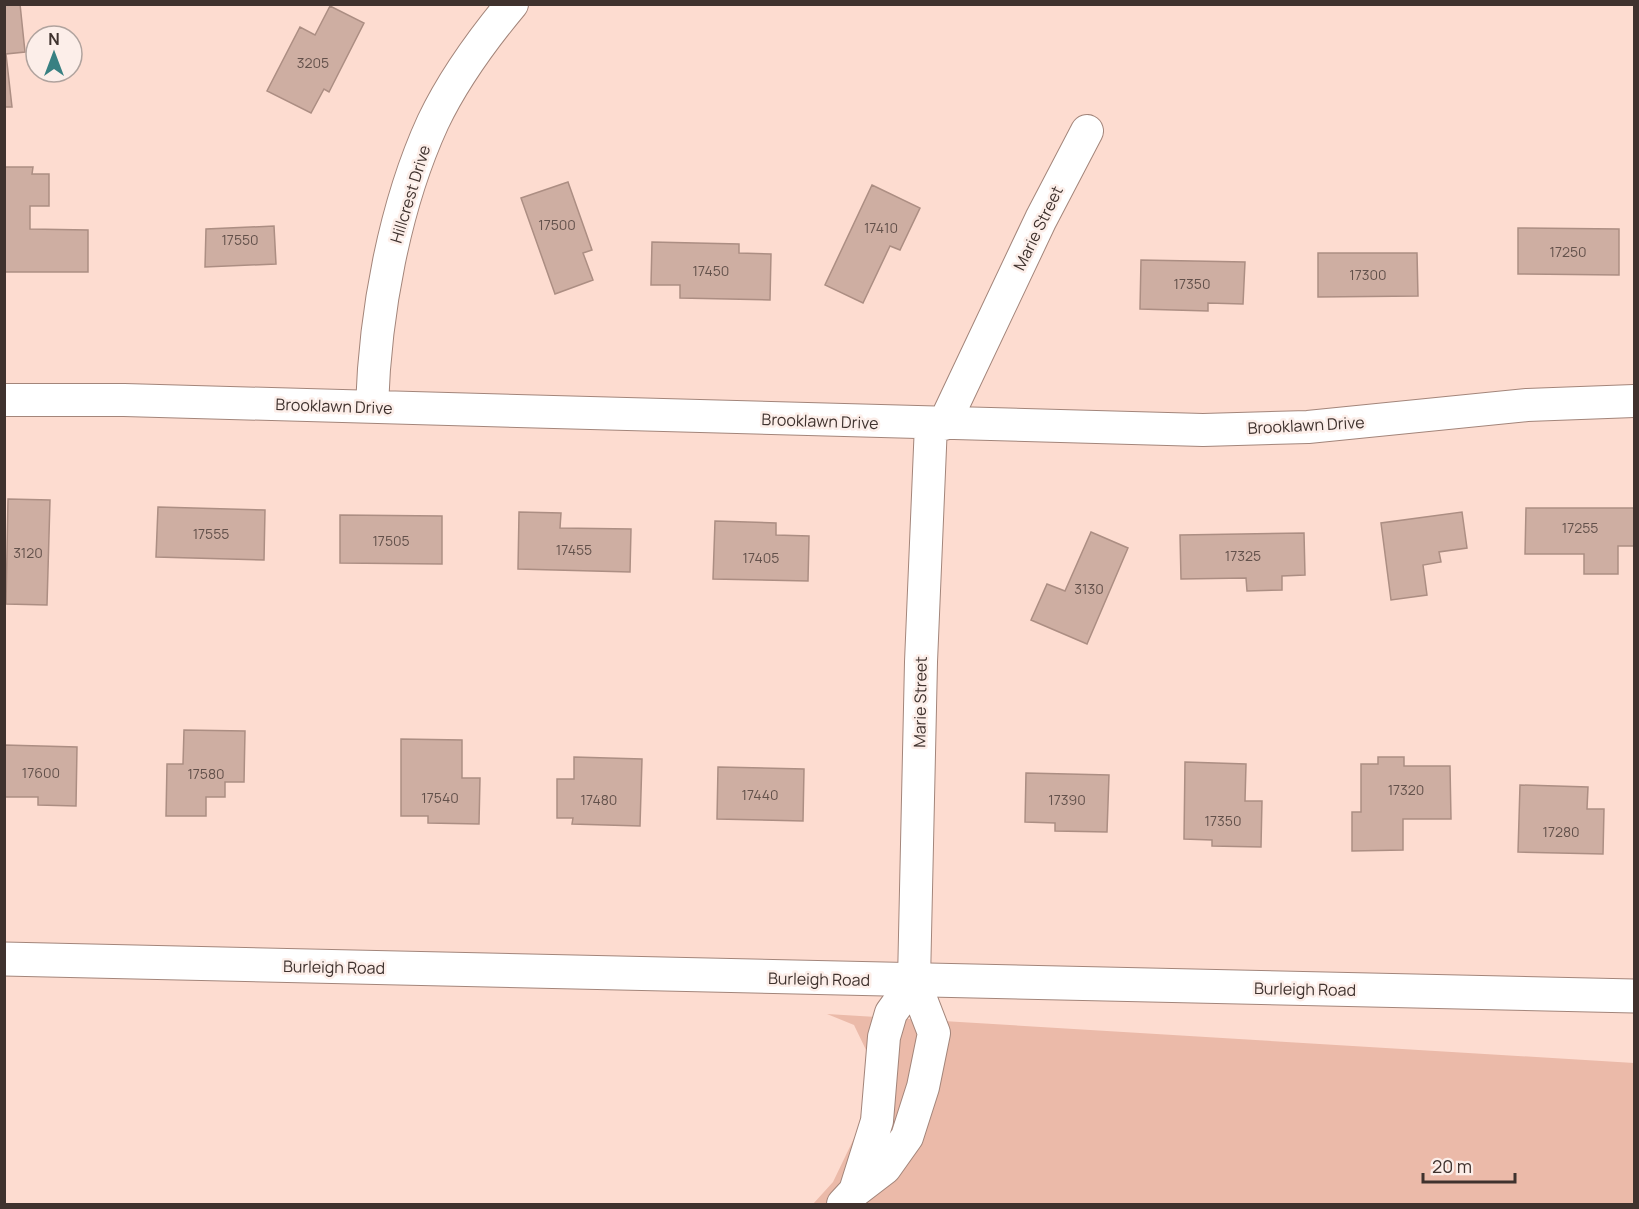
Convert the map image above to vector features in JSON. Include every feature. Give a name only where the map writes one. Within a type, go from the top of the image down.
[{"type":"street","name":"Hillcrest Drive","points":[[372,406],[374,357],[382,303],[415,169],[434,121],[462,72],[512,4]]},
{"type":"street","name":"Marie Street","points":[[914,981],[921,651],[938,424],[1087,130]]},
{"type":"street","name":"Brooklawn Drive","points":[[4,400],[372,406],[1203,430],[1308,428],[1527,405],[1635,401]]},
{"type":"street","name":"Burleigh Road","points":[[4,959],[1635,996]]},
{"type":"street","points":[[849,1198],[885,1168],[907,1137],[923,1087],[934,1033],[914,981]]},
{"type":"street","points":[[849,1198],[877,1121],[884,1036],[891,1012],[914,981]]},
{"type":"shaded area","points":[[827,1014],[1634,1063],[1634,1204],[813,1204],[833,1182],[858,1130],[867,1080],[867,1052],[854,1025]]},
{"type":"building","points":[[4,4],[20,4],[24,52],[6,54],[12,107],[4,107]]},
{"type":"building","points":[[330,6],[364,23],[329,92],[324,89],[311,113],[267,91],[300,27],[315,35]]},
{"type":"building","points":[[4,167],[33,167],[32,174],[49,174],[49,206],[30,206],[30,229],[88,230],[88,272],[4,272]]},
{"type":"building","points":[[568,182],[592,250],[583,253],[593,280],[555,294],[521,198]]},
{"type":"building","points":[[872,185],[920,208],[900,250],[890,246],[863,303],[825,285]]},
{"type":"building","points":[[274,226],[276,264],[205,267],[206,229]]},
{"type":"building","points":[[1518,228],[1619,229],[1619,275],[1518,274]]},
{"type":"building","points":[[652,242],[739,244],[739,253],[771,254],[770,300],[680,298],[680,285],[651,285]]},
{"type":"building","points":[[1318,253],[1417,253],[1418,296],[1318,297]]},
{"type":"building","points":[[1141,260],[1245,262],[1243,304],[1208,303],[1208,311],[1140,309]]},
{"type":"building","points":[[8,499],[50,500],[47,605],[6,604]]},
{"type":"building","points":[[158,507],[265,510],[264,560],[156,557]]},
{"type":"building","points":[[1526,508],[1634,508],[1634,546],[1618,546],[1618,574],[1584,574],[1584,554],[1525,554]]},
{"type":"building","points":[[519,512],[561,513],[560,528],[631,529],[630,572],[518,569]]},
{"type":"building","points":[[1462,512],[1467,548],[1439,552],[1441,562],[1423,565],[1427,595],[1391,600],[1381,523]]},
{"type":"building","points":[[340,515],[442,516],[442,564],[340,563]]},
{"type":"building","points":[[715,521],[776,523],[776,535],[809,536],[808,581],[713,579]]},
{"type":"building","points":[[1091,532],[1128,548],[1087,644],[1031,620],[1047,584],[1065,591]]},
{"type":"building","points":[[1304,533],[1305,575],[1282,576],[1282,590],[1247,591],[1246,578],[1181,579],[1180,535]]},
{"type":"building","points":[[184,730],[245,731],[244,782],[225,782],[225,797],[206,797],[206,816],[166,816],[167,764],[183,764]]},
{"type":"building","points":[[401,739],[462,740],[462,778],[480,778],[479,824],[428,823],[428,816],[401,816]]},
{"type":"building","points":[[4,745],[77,747],[76,806],[38,805],[38,797],[4,797]]},
{"type":"building","points":[[574,757],[642,759],[640,826],[572,824],[573,818],[557,818],[557,779],[574,779]]},
{"type":"building","points":[[1378,757],[1404,757],[1404,766],[1450,766],[1451,819],[1403,819],[1403,850],[1352,851],[1352,812],[1361,812],[1361,764],[1378,764]]},
{"type":"building","points":[[1185,762],[1246,764],[1245,801],[1262,801],[1261,847],[1212,846],[1212,840],[1184,839]]},
{"type":"building","points":[[718,767],[804,769],[803,821],[717,819]]},
{"type":"building","points":[[1026,773],[1109,775],[1107,832],[1055,831],[1055,823],[1025,822]]},
{"type":"building","points":[[1520,785],[1588,787],[1587,809],[1604,809],[1603,854],[1518,852]]}]
